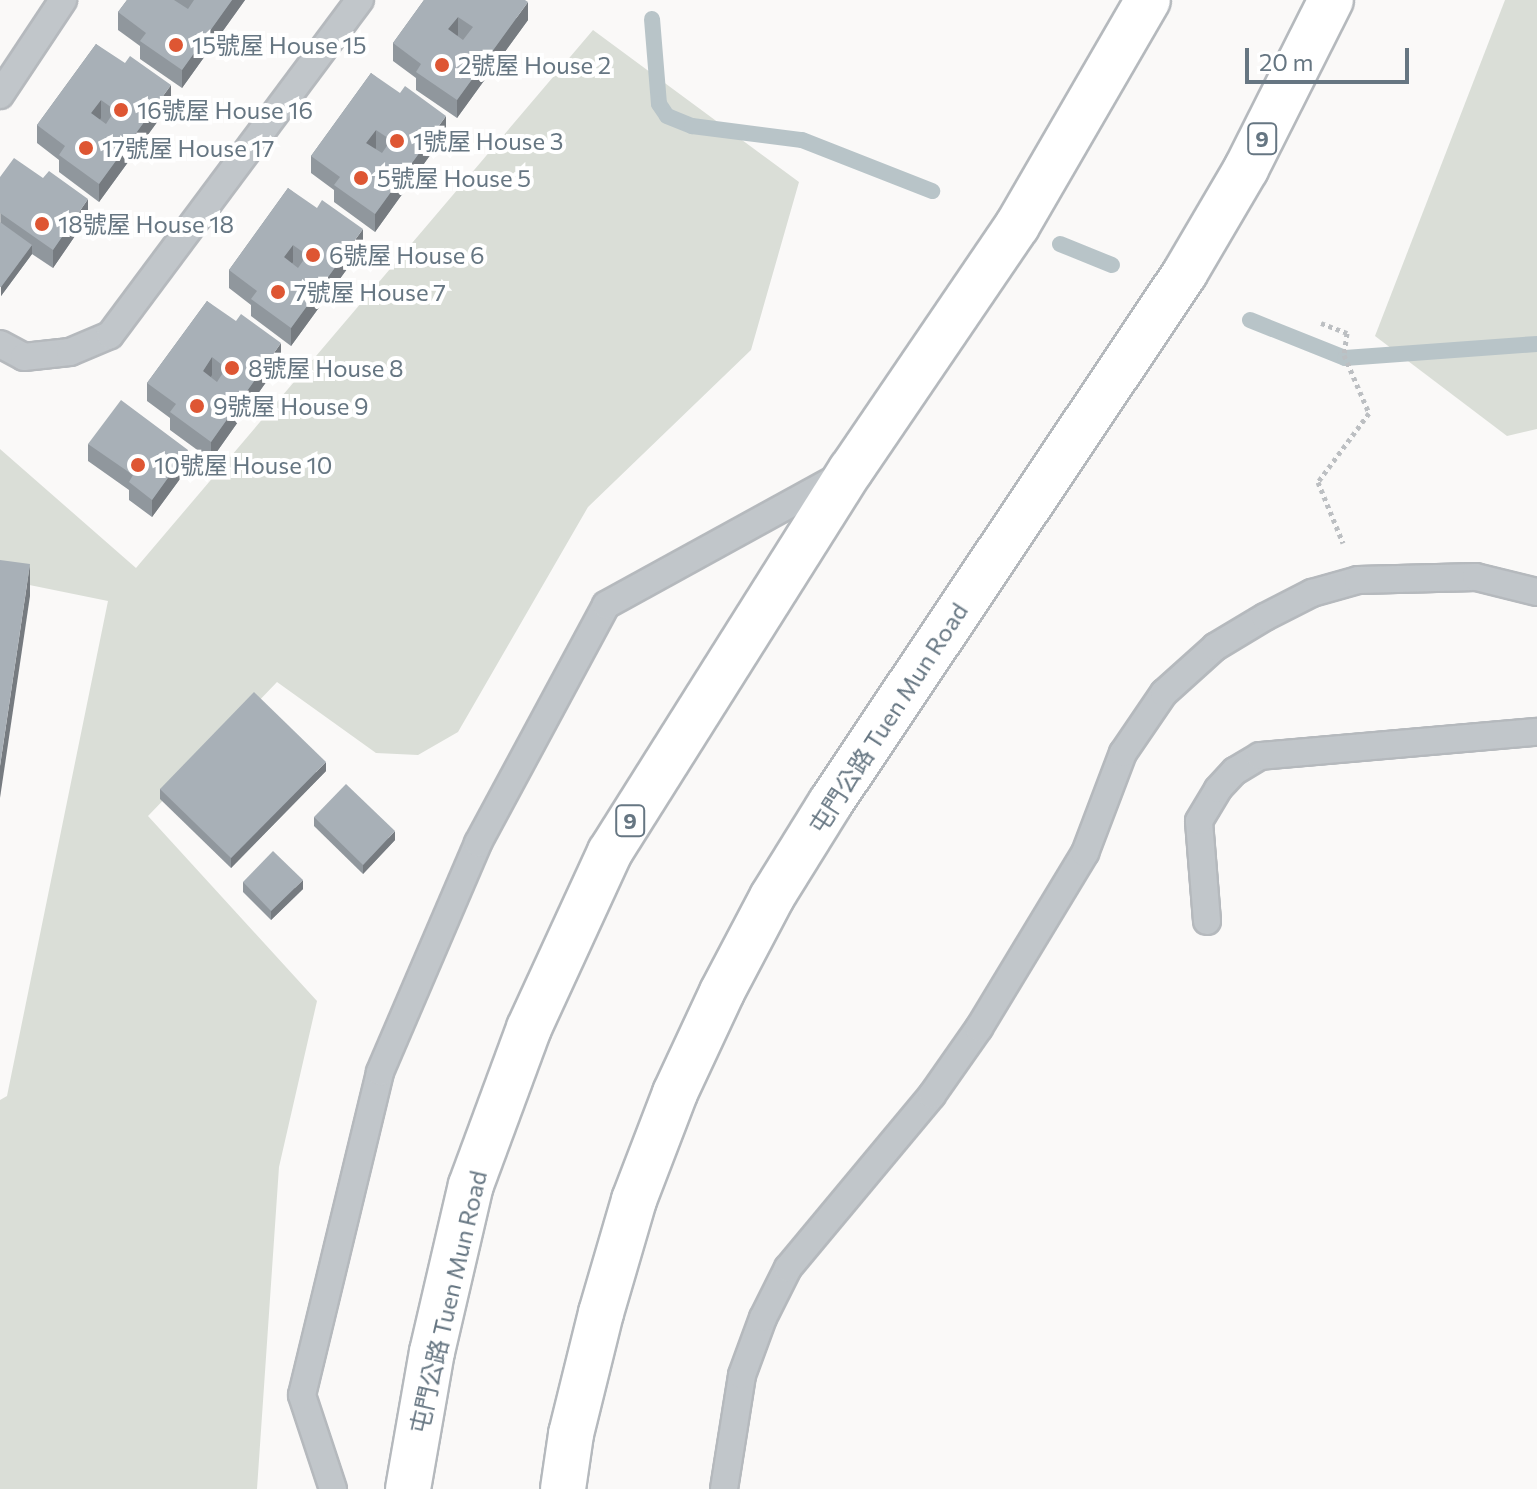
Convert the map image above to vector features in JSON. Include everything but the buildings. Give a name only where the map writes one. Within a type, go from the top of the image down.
[{"type":"highway","name":"屯門公路 Tuen Mun Road","points":[[408,1489],[432,1352],[471,1185],[529,1028],[610,852],[851,470],[1017,226],[1148,0]]},
{"type":"highway","name":"屯門公路 Tuen Mun Road","points":[[563,1489],[571,1434],[593,1343],[634,1200],[675,1093],[722,992],[772,897],[831,802],[1185,273],[1246,169],[1331,0]]},
{"type":"lane","points":[[0,95],[63,0]]},
{"type":"lane","points":[[0,344],[24,357],[70,352],[110,335],[360,0]]},
{"type":"lane","points":[[333,1489],[302,1395],[380,1072],[478,843],[606,605],[851,470]]},
{"type":"lane","points":[[724,1489],[742,1375],[763,1318],[788,1268],[932,1095],[979,1028],[1085,853],[1123,753],[1164,693],[1227,639],[1312,593],[1347,583],[1402,577],[1476,577],[1537,592]]},
{"type":"lane","points":[[1207,921],[1199,821],[1218,789],[1235,771],[1260,756],[1537,732]]},
{"type":"path","points":[[1321,323],[1347,333],[1344,355],[1369,413],[1318,482],[1346,552]]},
{"type":"shaded area","points":[[1505,0],[1537,0],[1537,429],[1507,436],[1375,336]]},
{"type":"shaded area","points":[[593,30],[799,182],[751,350],[588,507],[458,732],[418,755],[376,753],[277,682],[148,816],[317,1001],[279,1167],[257,1489],[0,1489],[0,1100],[7,1096],[108,601],[0,579],[0,449],[136,568]]},
{"type":"waterway","points":[[652,19],[659,104],[667,116],[692,126],[802,140],[932,191]]},
{"type":"waterway","points":[[1060,244],[1112,265]]},
{"type":"waterway","points":[[1250,320],[1345,358],[1537,344]]},
{"type":"place","name":"15號屋 House 15","points":[[176,45]]},
{"type":"place","name":"2號屋 House 2","points":[[442,65]]},
{"type":"place","name":"16號屋 House 16","points":[[121,110]]},
{"type":"place","name":"1號屋 House 3","points":[[397,141]]},
{"type":"place","name":"17號屋 House 17","points":[[86,148]]},
{"type":"place","name":"5號屋 House 5","points":[[361,178]]},
{"type":"place","name":"18號屋 House 18","points":[[42,224]]},
{"type":"place","name":"6號屋 House 6","points":[[313,255]]},
{"type":"place","name":"7號屋 House 7","points":[[278,292]]},
{"type":"place","name":"8號屋 House 8","points":[[232,368]]},
{"type":"place","name":"9號屋 House 9","points":[[197,406]]},
{"type":"place","name":"10號屋 House 10","points":[[138,465]]}]
